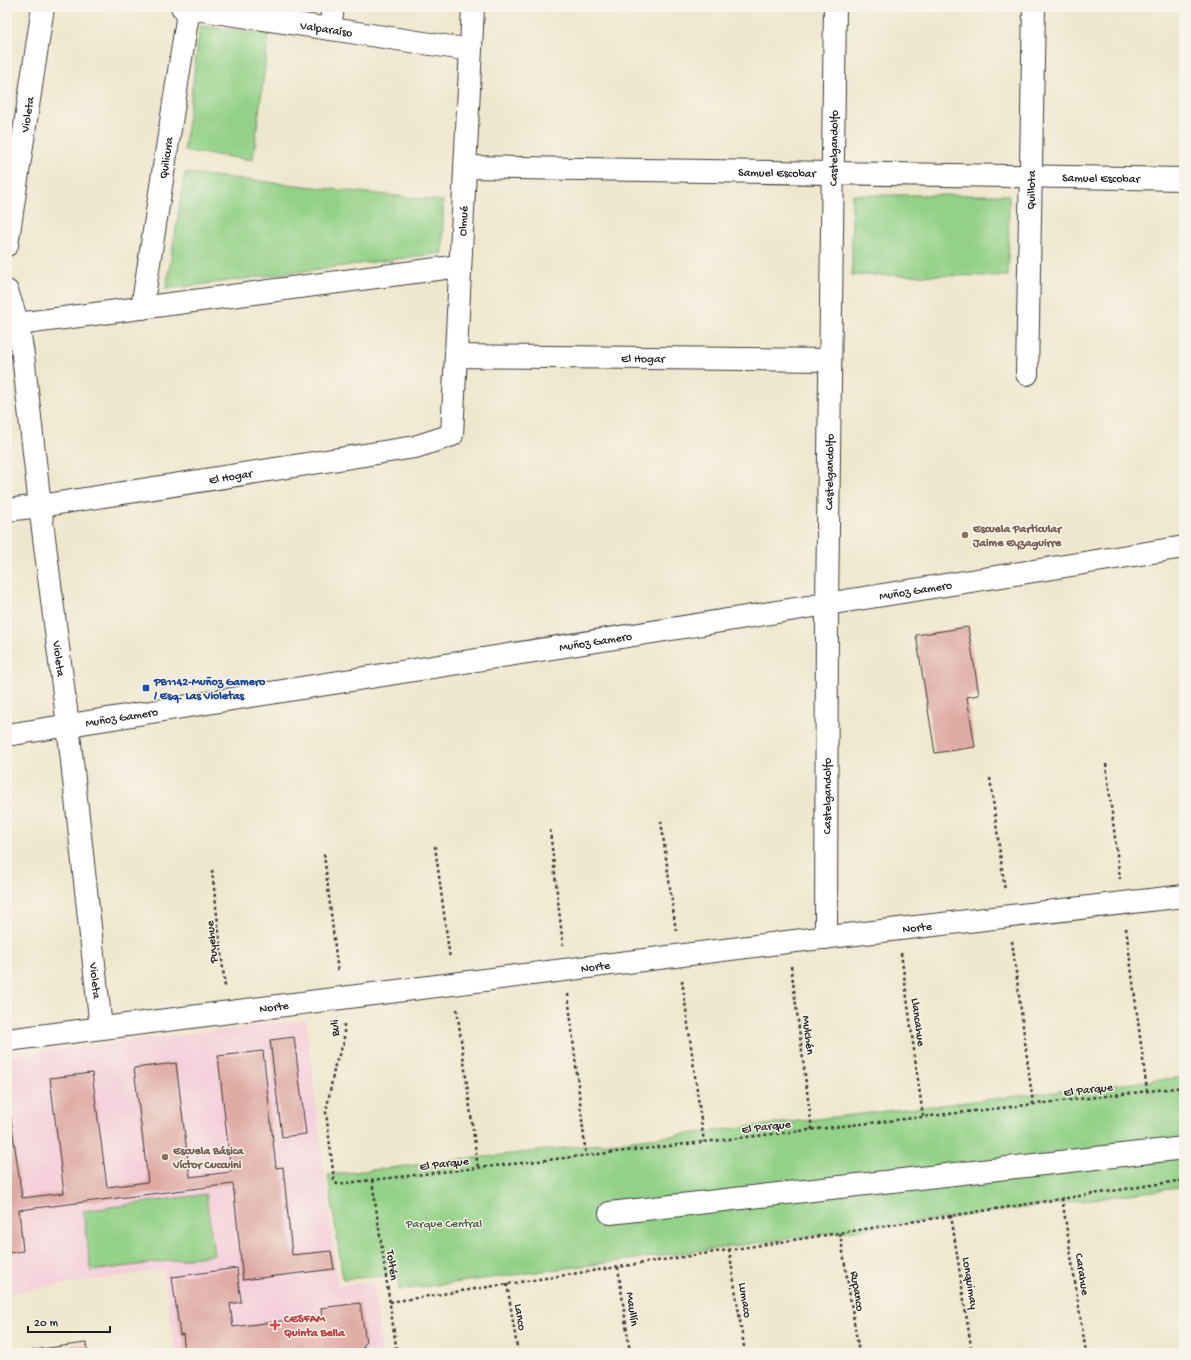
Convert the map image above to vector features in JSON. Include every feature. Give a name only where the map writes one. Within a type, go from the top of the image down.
[{"type":"street","name":"Violeta","points":[[7,245],[43,7]]},
{"type":"street","name":"Valparaíso","points":[[187,7],[471,50]]},
{"type":"street","name":"Quilicura","points":[[142,308],[187,7]]},
{"type":"street","points":[[330,29],[334,7]]},
{"type":"street","name":"Olmué","points":[[452,435],[473,7]]},
{"type":"street","name":"Castelgandolfo","points":[[826,938],[827,605],[835,7]]},
{"type":"street","name":"Quillota","points":[[1027,374],[1034,7]]},
{"type":"street","name":"Samuel Escobar","points":[[465,167],[1184,179]]},
{"type":"street","points":[[18,324],[460,266]]},
{"type":"street","name":"Violeta","points":[[7,291],[18,324],[23,355],[40,506],[68,725],[101,1028]]},
{"type":"street","name":"El Hogar","points":[[456,356],[830,360]]},
{"type":"street","name":"El Hogar","points":[[7,510],[415,447],[452,435]]},
{"type":"street","name":"Muñoz Gamero","points":[[7,735],[1184,547]]},
{"type":"street","name":"Norte","points":[[7,1040],[788,942],[1184,896]]},
{"type":"street","points":[[610,1214],[1184,1148]]},
{"type":"path","name":"Buli","points":[[324,854],[345,1031],[344,1042],[335,1065],[326,1112],[334,1179],[336,1184],[351,1183]]},
{"type":"path","name":"Puyehue","points":[[212,870],[227,1012]]},
{"type":"path","name":"Llancahue","points":[[897,929],[923,1117]]},
{"type":"path","name":"Mulchén","points":[[788,942],[812,1130]]},
{"type":"path","name":"El Parque","points":[[351,1183],[1184,1087]]},
{"type":"path","name":"Toltén","points":[[372,1180],[397,1353]]},
{"type":"path","points":[[390,1302],[1184,1180]]},
{"type":"path","name":"Carahue","points":[[1062,1198],[1086,1353]]},
{"type":"path","name":"Lonquimay","points":[[951,1215],[972,1353]]},
{"type":"path","name":"Rupanco","points":[[840,1233],[859,1353]]},
{"type":"path","name":"Lumaco","points":[[729,1249],[745,1353]]},
{"type":"path","name":"Maullín","points":[[618,1267],[630,1353]]},
{"type":"path","name":"Lanco","points":[[506,1284],[518,1353]]},
{"type":"shaded area","name":"Escuela Básica Víctor Cuccuini","points":[[306,1020],[338,1286],[373,1281],[382,1353],[176,1353],[163,1270],[7,1293],[7,1055]]},
{"type":"green space","points":[[200,26],[269,34],[253,160],[184,151]]},
{"type":"green space","points":[[185,173],[443,201],[443,253],[166,289]]},
{"type":"green space","points":[[852,195],[1009,195],[1008,276],[852,275]]},
{"type":"green space","name":"Parque Central","points":[[1184,1077],[1184,1187],[399,1290],[399,1275],[343,1279],[328,1175]]},
{"type":"green space","points":[[206,1194],[214,1255],[91,1271],[83,1211]]},
{"type":"building","points":[[968,627],[979,695],[967,697],[975,747],[935,753],[916,635]]},
{"type":"building","points":[[294,1037],[306,1134],[282,1137],[270,1040]]},
{"type":"building","points":[[263,1051],[276,1168],[283,1167],[292,1255],[331,1251],[334,1269],[243,1280],[233,1184],[19,1210],[23,1251],[7,1253],[7,1090],[22,1198],[64,1193],[50,1078],[92,1073],[107,1187],[148,1182],[134,1068],[176,1063],[190,1177],[231,1172],[218,1056]]},
{"type":"building","name":"CESFAM Quinta Bella","points":[[237,1268],[241,1302],[230,1304],[233,1327],[322,1316],[321,1308],[360,1303],[366,1342],[361,1351],[350,1353],[185,1353],[183,1334],[180,1335],[172,1277]]},
{"type":"building","points":[[86,1343],[88,1353],[34,1353],[33,1350]]},
{"type":"place","name":"Escuela Particular Jaime Eyzaguirre","points":[[965,535]]},
{"type":"place","name":"PB1142-Muñoz Gamero / Esq. Las Violetas","points":[[146,688]]},
{"type":"place","name":"Escuela Básica Víctor Cuccuini","points":[[165,1157]]},
{"type":"place","name":"CESFAM Quinta Bella","points":[[275,1325]]}]
